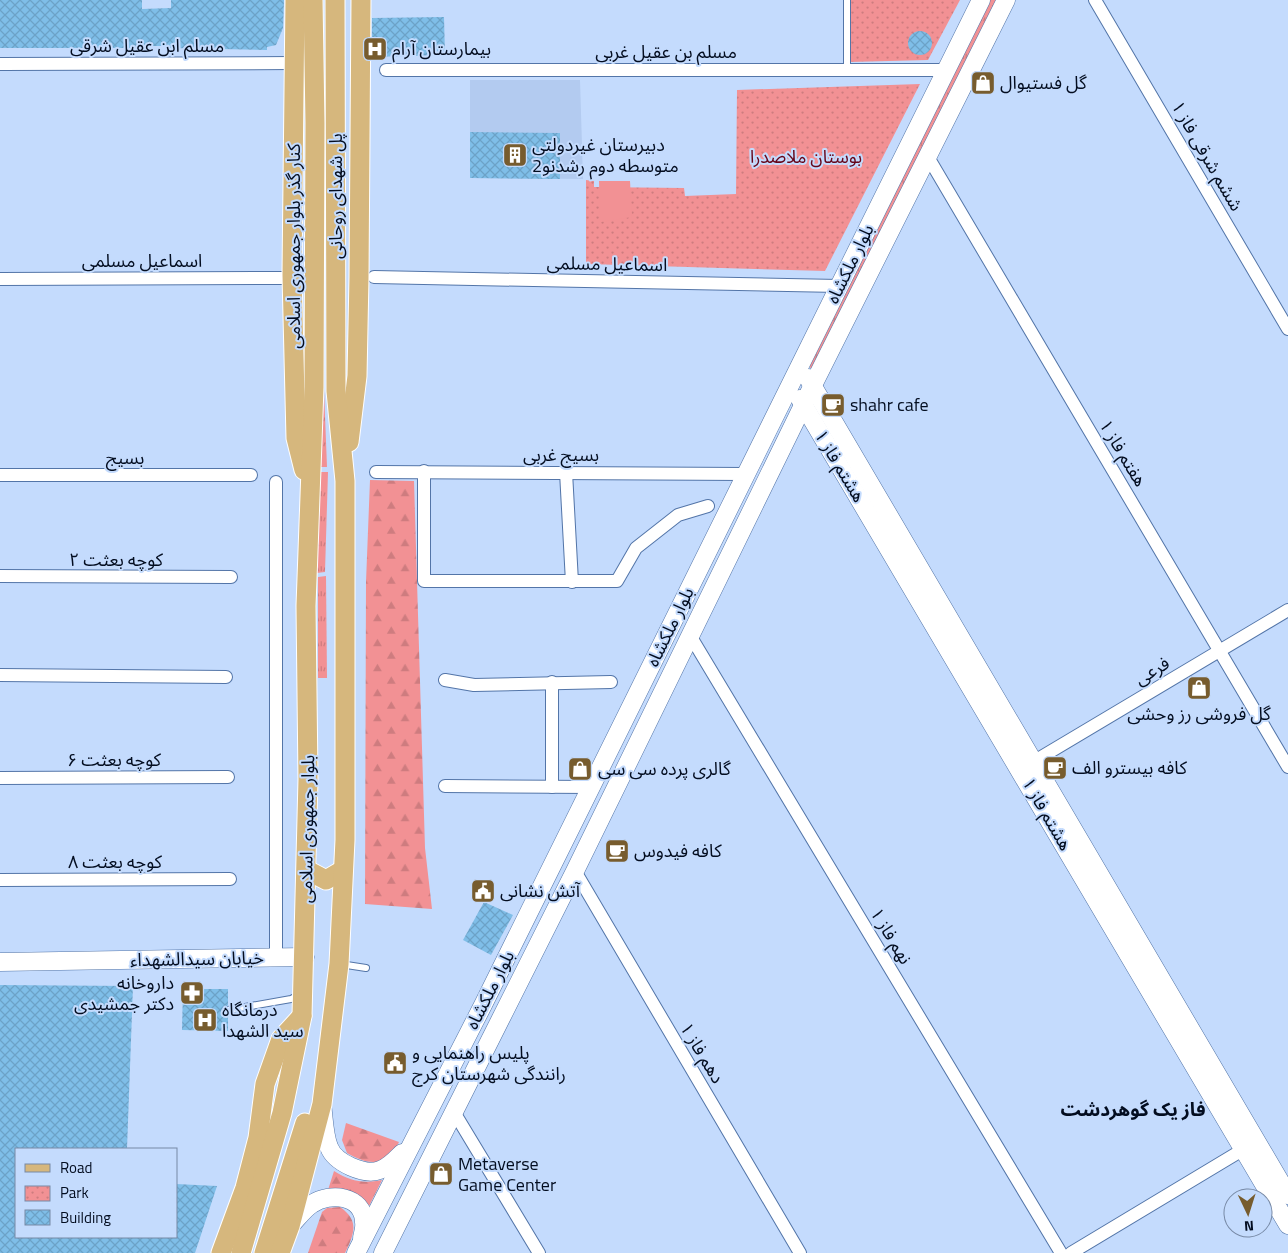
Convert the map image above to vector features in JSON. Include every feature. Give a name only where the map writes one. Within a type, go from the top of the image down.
[{"type":"main road","name":"کنار گذر بلوار جمهوری اسلامی","points":[[295,0],[292,275],[296,438],[310,491]]},
{"type":"main road","name":"پل شهدای روحانی","points":[[312,0],[315,123],[314,387]]},
{"type":"main road","name":"پل شهدای روحانی","points":[[335,0],[336,391]]},
{"type":"main road","points":[[345,480],[356,376],[361,0]]},
{"type":"main road","name":"بلوار ملکشاه","points":[[359,1248],[408,1148],[483,1005],[981,0]]},
{"type":"main road","name":"بلوار ملکشاه","points":[[383,1253],[575,871],[813,385],[1006,0]]},
{"type":"main road","name":"هشتم فاز ۱","points":[[800,364],[1027,766],[1250,1145],[1288,1224]]},
{"type":"main road","name":"هشتم فاز ۱","points":[[790,384],[1027,766]]},
{"type":"main road","name":"بلوار جمهوری اسلامی","points":[[241,1253],[282,1113],[302,1016],[306,870],[306,606],[314,387]]},
{"type":"main road","name":"بلوار جمهوری اسلامی","points":[[280,1253],[290,1226],[322,1104],[333,1030],[339,964],[343,870],[345,480],[336,391]]},
{"type":"main road","points":[[306,870],[326,880],[343,870]]},
{"type":"main road","points":[[515,939],[521,952],[535,950]]},
{"type":"main road","name":"خیابان سیدالشهداء","points":[[0,962],[305,957]]},
{"type":"main road","points":[[483,1005],[488,1001],[498,999],[506,1009]]},
{"type":"main road","points":[[221,1253],[246,1188],[258,1138],[265,1084],[281,1039],[302,1016]]},
{"type":"main road","points":[[264,1253],[333,1030]]},
{"type":"main road","points":[[322,1104],[329,1147],[336,1156],[350,1166],[364,1170],[380,1170],[408,1148]]},
{"type":"main road","name":"هشتم فاز ۱","points":[[1250,1145],[1288,1195]]},
{"type":"main road","points":[[290,1226],[312,1204],[331,1197],[343,1196],[356,1205],[363,1216],[364,1222],[359,1248]]},
{"type":"street","name":"ششم شرقی فاز ۱","points":[[1095,0],[1288,329]]},
{"type":"street","name":"مسلم ابن عقیل شرقی","points":[[0,64],[294,63]]},
{"type":"street","name":"مسلم بن عقیل غربی","points":[[386,70],[946,70]]},
{"type":"street","name":"هفتم فاز ۱","points":[[928,157],[1288,767]]},
{"type":"street","name":"اسماعیل مسلمی","points":[[374,277],[839,286]]},
{"type":"street","name":"اسماعیل مسلمی","points":[[0,279],[284,278]]},
{"type":"street","points":[[424,471],[424,581],[617,581],[636,548],[678,515],[708,506]]},
{"type":"street","name":"بسیج غربی","points":[[376,472],[746,474]]},
{"type":"street","points":[[566,472],[572,582]]},
{"type":"street","name":"بسیج","points":[[0,476],[251,475]]},
{"type":"street","points":[[276,482],[278,763],[276,958]]},
{"type":"street","name":"کوچه بعثت ۲","points":[[0,576],[231,577]]},
{"type":"street","name":"فرعی","points":[[1027,766],[1288,610]]},
{"type":"street","name":"نهم فاز ۱","points":[[691,637],[1061,1253]]},
{"type":"street","points":[[0,675],[226,677]]},
{"type":"street","points":[[445,680],[474,685],[611,682]]},
{"type":"street","points":[[552,682],[552,787]]},
{"type":"street","name":"کوچه بعثت ۶","points":[[0,778],[228,777]]},
{"type":"street","points":[[446,786],[476,788],[592,786]]},
{"type":"street","name":"دهم فاز ۱","points":[[575,871],[800,1253]]},
{"type":"street","name":"کوچه بعثت ۸","points":[[0,880],[230,879]]},
{"type":"street","points":[[454,1112],[539,1253]]},
{"type":"street","points":[[1071,1253],[1250,1145]]},
{"type":"lane","points":[[847,0],[847,69]]},
{"type":"lane","points":[[339,964],[366,968]]},
{"type":"lane","points":[[228,1010],[291,999],[303,992]]},
{"type":"shaded area","points":[[470,80],[580,80],[583,179],[470,178]]},
{"type":"green space","points":[[850,0],[960,0],[928,60],[850,62]]},
{"type":"green space","points":[[985,0],[998,0],[814,372],[808,365]]},
{"type":"green space","name":"بوستان ملاصدرا","points":[[920,84],[825,271],[586,264],[586,180],[594,181],[594,187],[684,188],[685,196],[736,194],[737,90]]},
{"type":"green space","points":[[599,181],[630,181],[632,217],[600,222]]},
{"type":"green space","points":[[324,390],[327,467],[319,467],[320,391]]},
{"type":"green space","points":[[319,472],[328,472],[325,572],[317,573]]},
{"type":"green space","points":[[370,480],[414,481],[425,848],[432,909],[365,904],[366,582]]},
{"type":"green space","points":[[326,576],[327,678],[318,678],[318,577]]},
{"type":"green space","points":[[346,1123],[399,1142],[389,1156],[383,1160],[370,1162],[363,1160],[347,1153],[342,1140]]},
{"type":"green space","points":[[334,1171],[357,1181],[382,1180],[369,1206],[360,1197],[351,1192],[328,1190]]},
{"type":"green space","points":[[340,1207],[346,1212],[353,1223],[353,1234],[345,1253],[308,1253],[322,1212],[327,1208]]},
{"type":"building","points":[[0,0],[142,0],[142,9],[171,8],[171,0],[284,0],[283,28],[276,45],[267,47],[267,50],[170,48],[170,46],[143,46],[142,48],[0,48]]},
{"type":"building","points":[[444,17],[445,55],[372,57],[372,18]]},
{"type":"building","points":[[920,31],[925,32],[931,38],[931,48],[925,54],[920,55],[915,54],[909,48],[908,43],[909,38],[915,32]]},
{"type":"building","name":"دبیرستان غیردولتی متوسطه دوم رشدنو2","points":[[470,132],[560,133],[560,179],[470,178]]},
{"type":"building","points":[[484,902],[513,915],[491,955],[463,940]]},
{"type":"building","points":[[0,985],[133,986],[127,1148],[15,1148],[15,1238],[178,1238],[178,1184],[217,1186],[195,1253],[0,1253]]},
{"type":"building","name":"درمانگاه سید الشهدا","points":[[183,989],[228,989],[228,1005],[223,1010],[228,1015],[228,1031],[182,1030]]},
{"type":"place","name":"بیمارستان آرام","points":[[375,49]]},
{"type":"place","name":"گل فستیوال","points":[[983,83]]},
{"type":"place","name":"دبیرستان غیردولتی متوسطه دوم رشدنو2","points":[[515,155]]},
{"type":"place","name":"shahr cafe","points":[[833,405]]},
{"type":"place","name":"گل فروشی رز وحشی","points":[[1199,688]]},
{"type":"place","name":"کافه بیسترو الف","points":[[1055,768]]},
{"type":"place","name":"گالری پرده سی سی","points":[[580,769]]},
{"type":"place","name":"كافه فيدوس","points":[[617,851]]},
{"type":"place","name":"آتش نشانی","points":[[483,891]]},
{"type":"place","name":"داروخانه دکتر جمشیدی","points":[[192,993]]},
{"type":"place","name":"درمانگاه سید الشهدا","points":[[205,1020]]},
{"type":"place","name":"پلیس راهنمایی و رانندگی شهرستان کرج","points":[[395,1063]]},
{"type":"place","name":"Metaverse Game Center","points":[[441,1174]]},
{"type":"district","name":"فاز یک گوهردشت","points":[[1133,1109]]}]
